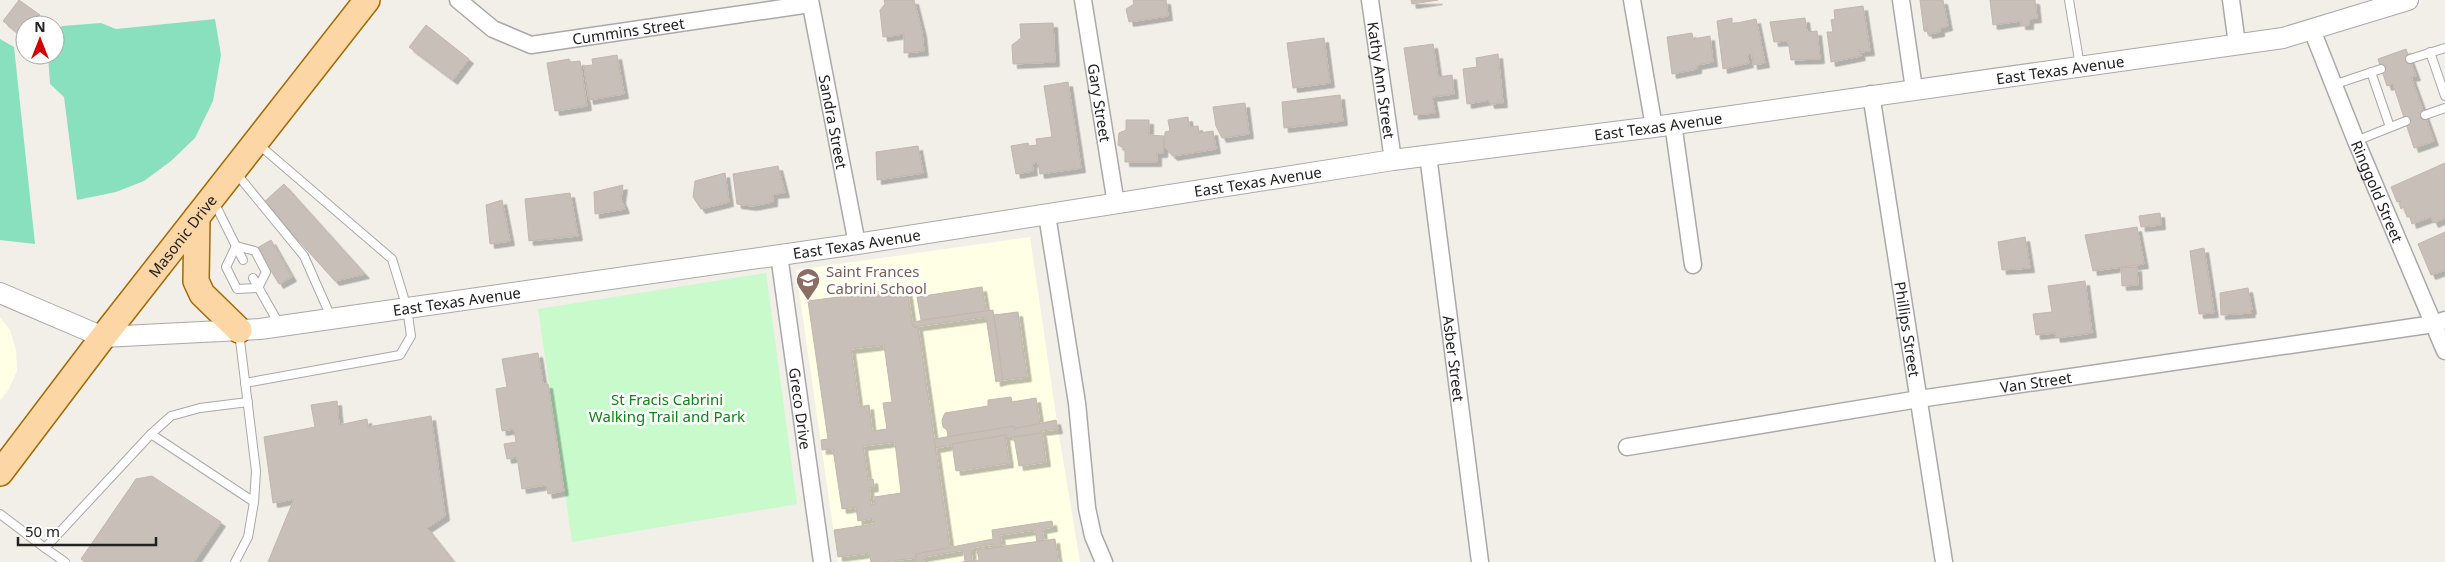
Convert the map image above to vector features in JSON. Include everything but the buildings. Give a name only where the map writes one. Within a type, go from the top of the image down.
[{"type":"main road","name":"Masonic Drive","points":[[0,473],[103,337],[366,0]]},
{"type":"main road","points":[[197,217],[196,281],[202,294],[239,330]]},
{"type":"street","name":"Cummins Street","points":[[458,0],[493,29],[531,45],[810,2]]},
{"type":"street","name":"Gary Street","points":[[1083,0],[1116,204]]},
{"type":"street","name":"Kathy Ann Street","points":[[1370,0],[1394,160]]},
{"type":"street","points":[[1632,0],[1654,127]]},
{"type":"street","points":[[1901,0],[1914,89]]},
{"type":"street","points":[[2231,0],[2237,44]]},
{"type":"street","name":"East Texas Avenue","points":[[103,337],[239,330],[332,319],[857,244],[1428,155],[1654,127],[1871,94],[2283,38],[2312,30],[2382,4],[2408,0]]},
{"type":"street","name":"Sandra Street","points":[[810,2],[857,244]]},
{"type":"street","name":"Ringgold Street","points":[[2312,30],[2356,141],[2440,322],[2445,351]]},
{"type":"street","name":"Phillips Street","points":[[1871,94],[1944,562]]},
{"type":"street","points":[[1673,123],[1693,265]]},
{"type":"street","name":"Asber Street","points":[[1428,155],[1480,562]]},
{"type":"street","points":[[1046,215],[1077,403],[1088,508],[1093,536],[1104,562]]},
{"type":"street","name":"Greco Drive","points":[[779,255],[822,562]]},
{"type":"street","points":[[0,293],[103,337]]},
{"type":"street","name":"Van Street","points":[[1627,447],[1918,399],[2440,322]]},
{"type":"lane","points":[[2069,0],[2080,66]]},
{"type":"lane","points":[[2410,59],[2445,48]]},
{"type":"lane","points":[[2430,52],[2445,96]]},
{"type":"lane","points":[[2333,85],[2381,68]]},
{"type":"lane","points":[[2371,72],[2390,127]]},
{"type":"lane","points":[[2425,115],[2445,108]]},
{"type":"lane","points":[[2356,141],[2406,121]]},
{"type":"lane","points":[[245,383],[400,355],[411,336],[407,308],[392,259],[256,142]]},
{"type":"lane","points":[[234,170],[304,256],[332,319]]},
{"type":"lane","points":[[212,198],[243,260]]},
{"type":"lane","points":[[236,246],[226,267],[237,289],[258,288]]},
{"type":"lane","points":[[236,246],[255,251],[266,272],[258,288]]},
{"type":"lane","points":[[253,278],[280,326]]},
{"type":"lane","points":[[235,562],[248,537],[254,502],[256,471],[239,330]]},
{"type":"lane","points":[[45,548],[151,434],[171,416],[200,408],[248,402]]},
{"type":"lane","points":[[151,434],[254,502]]},
{"type":"lane","points":[[0,514],[65,562]]},
{"type":"shaded area","points":[[1030,237],[1058,429],[1080,562],[838,562],[796,270]]},
{"type":"shaded area","points":[[0,317],[10,330],[16,350],[17,371],[9,389],[0,401]]},
{"type":"green space","points":[[215,19],[221,55],[213,101],[195,138],[171,161],[144,181],[116,192],[77,200],[64,97],[50,84],[49,65],[65,65],[65,26],[101,23],[116,29]]},
{"type":"green space","points":[[0,39],[14,47],[35,244],[0,240]]},
{"type":"green space","name":"St Fracis Cabrini Walking Trail and Park","points":[[766,273],[797,504],[572,542],[538,309]]},
{"type":"place","name":"Saint Frances Cabrini School","points":[[808,301]]}]
